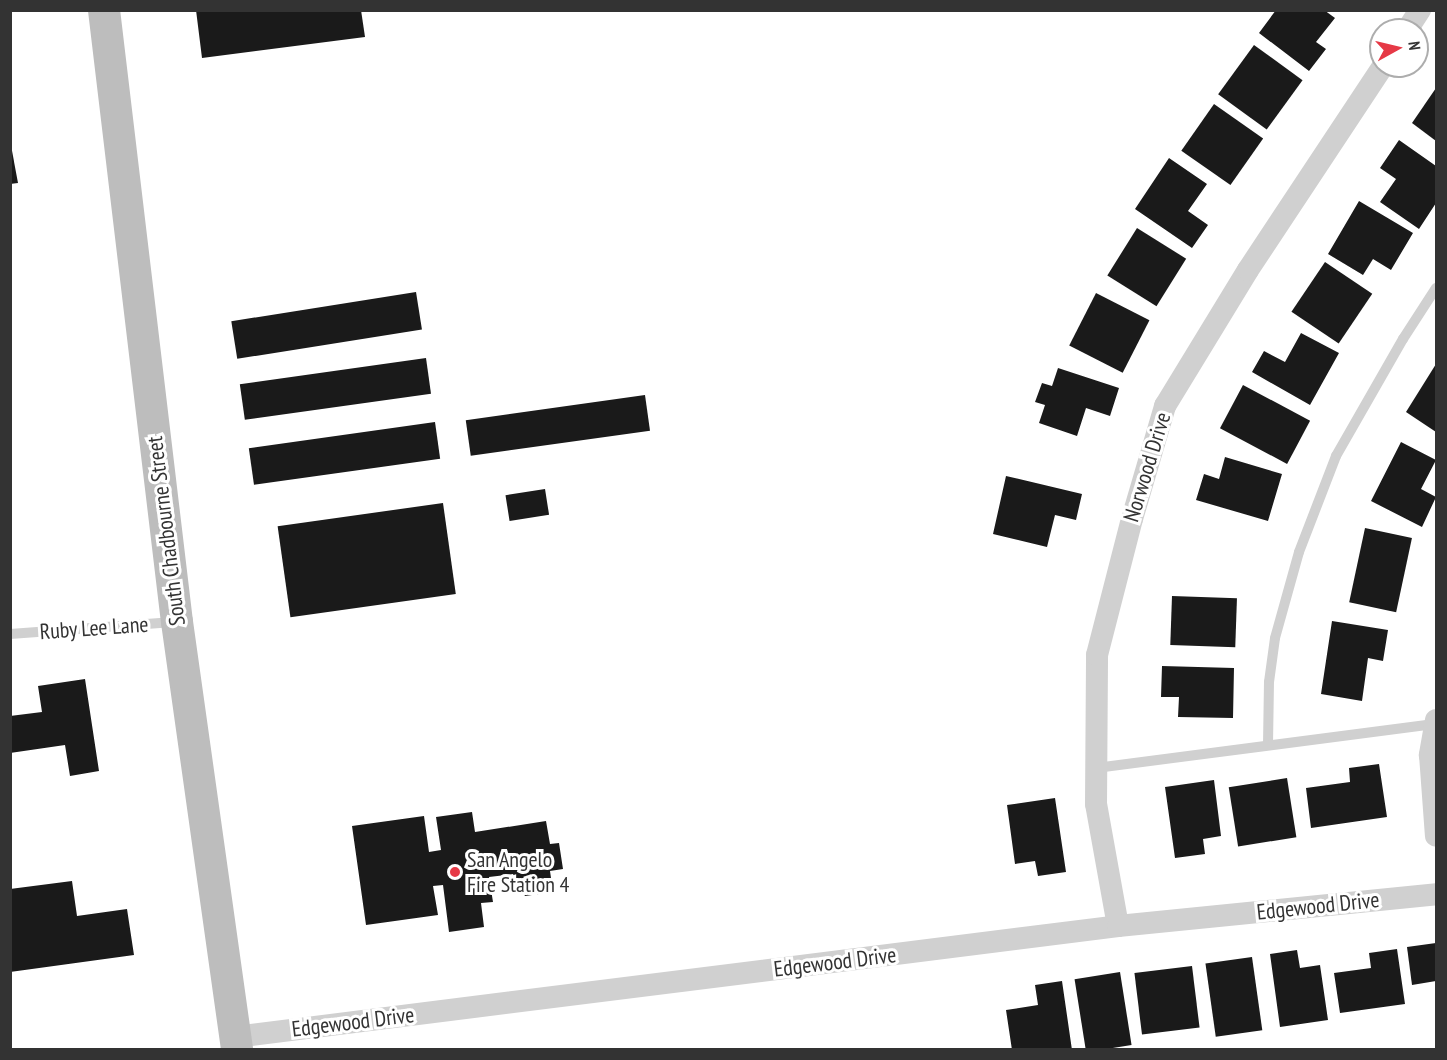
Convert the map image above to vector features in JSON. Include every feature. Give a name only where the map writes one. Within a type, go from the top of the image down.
[{"type":"main road","name":"South Chadbourne Street","points":[[104,10],[177,622],[236,1043]]},
{"type":"street","name":"Norwood Drive","points":[[1118,926],[1096,804],[1097,655],[1132,519],[1165,406],[1248,270],[1375,78]]},
{"type":"street","points":[[1436,722],[1430,755],[1437,836]]},
{"type":"street","name":"Edgewood Drive","points":[[236,1043],[1118,926],[1437,894]]},
{"type":"lane","points":[[1268,746],[1269,682],[1275,638],[1299,552],[1336,456],[1403,339],[1437,288]]},
{"type":"lane","name":"Ruby Lee Lane","points":[[10,634],[177,622]]},
{"type":"lane","points":[[1096,768],[1436,722]]},
{"type":"building","points":[[196,10],[361,10],[365,37],[202,58]]},
{"type":"building","points":[[1276,10],[1324,10],[1335,18],[1316,42],[1326,49],[1309,71],[1259,33]]},
{"type":"building","points":[[1254,45],[1303,80],[1267,130],[1218,94]]},
{"type":"building","points":[[1436,88],[1436,141],[1412,123]]},
{"type":"building","points":[[1214,104],[1263,138],[1230,185],[1181,151]]},
{"type":"building","points":[[10,140],[18,183],[10,184]]},
{"type":"building","points":[[1399,140],[1436,166],[1436,203],[1419,229],[1380,202],[1396,179],[1380,168]]},
{"type":"building","points":[[1169,158],[1207,184],[1188,211],[1208,225],[1192,248],[1135,209]]},
{"type":"building","points":[[1359,201],[1413,233],[1391,270],[1373,259],[1363,275],[1328,254]]},
{"type":"building","points":[[1137,228],[1186,259],[1157,306],[1107,275]]},
{"type":"building","points":[[1325,262],[1372,294],[1339,344],[1291,312]]},
{"type":"building","points":[[416,292],[422,330],[237,359],[231,321]]},
{"type":"building","points":[[1096,293],[1149,320],[1123,373],[1069,346]]},
{"type":"building","points":[[1301,333],[1339,353],[1310,405],[1252,372],[1264,351],[1285,362]]},
{"type":"building","points":[[426,358],[431,394],[245,420],[240,384]]},
{"type":"building","points":[[1436,364],[1436,432],[1406,412]]},
{"type":"building","points":[[1058,368],[1119,388],[1110,416],[1086,408],[1077,436],[1039,423],[1045,405],[1035,402],[1042,383],[1052,386]]},
{"type":"building","points":[[1243,385],[1310,421],[1287,464],[1220,428]]},
{"type":"building","points":[[645,395],[650,431],[471,456],[466,420]]},
{"type":"building","points":[[435,422],[440,459],[254,485],[249,448]]},
{"type":"building","points":[[1401,442],[1436,460],[1421,489],[1436,497],[1422,527],[1371,501]]},
{"type":"building","points":[[1225,457],[1282,474],[1268,521],[1196,500],[1204,474],[1219,479]]},
{"type":"building","points":[[1006,476],[1082,494],[1076,520],[1055,515],[1047,547],[993,534]]},
{"type":"building","points":[[545,489],[549,515],[510,521],[505,495]]},
{"type":"building","points":[[443,503],[456,594],[290,617],[278,526]]},
{"type":"building","points":[[1365,528],[1412,538],[1396,612],[1349,602]]},
{"type":"building","points":[[1172,596],[1237,598],[1235,647],[1170,645]]},
{"type":"building","points":[[1332,621],[1388,630],[1383,661],[1368,658],[1362,701],[1321,694]]},
{"type":"building","points":[[1162,666],[1234,668],[1233,718],[1178,717],[1179,697],[1161,697]]},
{"type":"building","points":[[85,679],[99,771],[70,776],[65,745],[10,753],[10,716],[42,712],[38,686]]},
{"type":"building","points":[[1379,764],[1387,817],[1311,828],[1306,788],[1350,782],[1349,768]]},
{"type":"building","points":[[1287,778],[1296,837],[1238,846],[1229,787]]},
{"type":"building","points":[[1214,780],[1221,836],[1203,839],[1205,854],[1175,858],[1165,787]]},
{"type":"building","points":[[1055,798],[1066,872],[1038,876],[1035,861],[1015,864],[1007,805]]},
{"type":"building","name":"San Angelo Fire Station 4","points":[[472,812],[475,832],[546,821],[550,844],[559,843],[563,869],[550,871],[553,892],[525,896],[513,874],[489,877],[493,902],[481,903],[484,927],[449,932],[443,885],[433,886],[438,915],[366,925],[352,826],[424,816],[429,852],[441,850],[436,817]]},
{"type":"building","points":[[72,881],[77,916],[127,909],[134,955],[10,972],[10,889]]},
{"type":"building","points":[[1436,943],[1436,981],[1412,985],[1407,947]]},
{"type":"building","points":[[1397,949],[1405,1004],[1340,1013],[1334,973],[1371,968],[1369,953]]},
{"type":"building","points":[[1297,950],[1300,968],[1320,965],[1328,1020],[1280,1027],[1270,954]]},
{"type":"building","points":[[1252,957],[1262,1030],[1216,1037],[1205,964]]},
{"type":"building","points":[[1192,966],[1200,1028],[1142,1035],[1134,973]]},
{"type":"building","points":[[1120,972],[1132,1045],[1086,1050],[1075,979]]},
{"type":"building","points":[[1062,981],[1072,1050],[1012,1050],[1006,1010],[1038,1005],[1035,985]]},
{"type":"place","name":"San Angelo Fire Station 4","points":[[455,872]]}]
